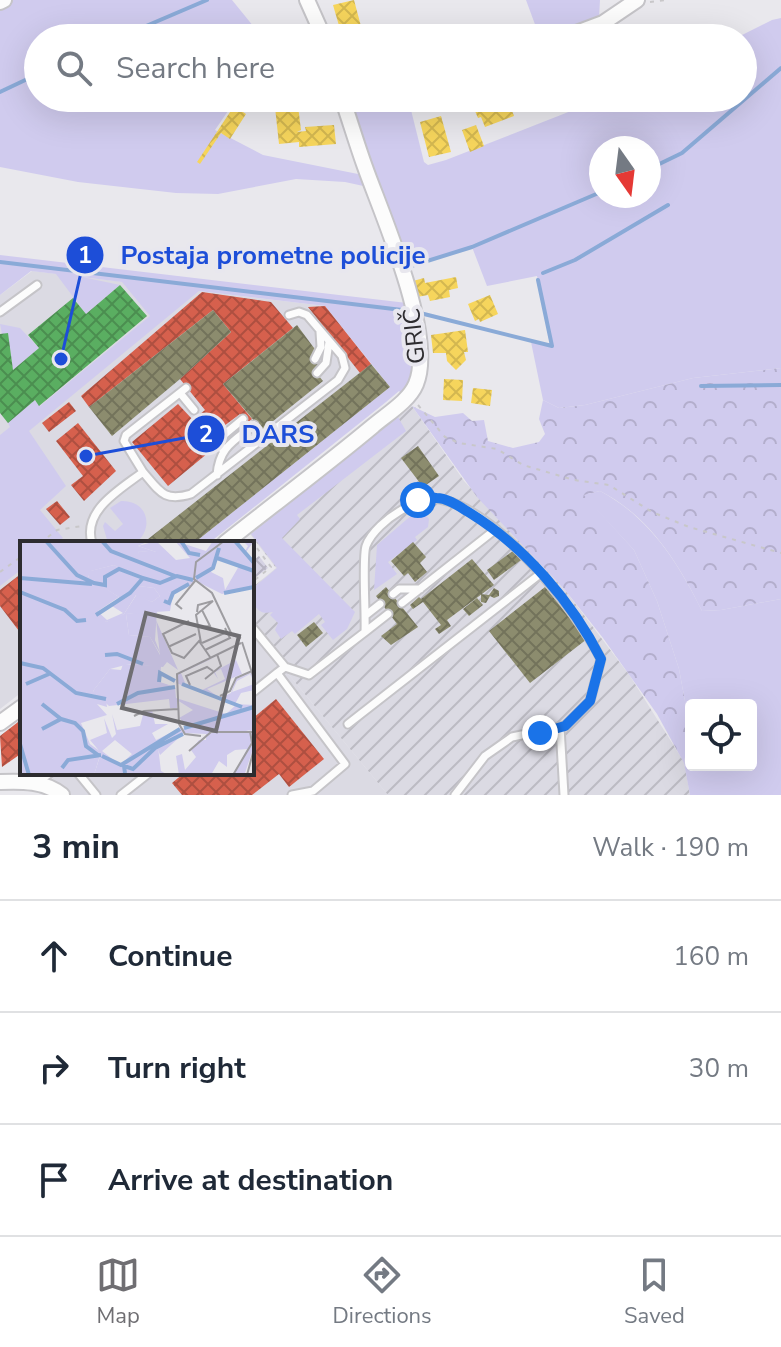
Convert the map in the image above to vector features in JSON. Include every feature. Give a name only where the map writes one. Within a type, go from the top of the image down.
[{"type":"street","points":[[307,0],[318,24]]},
{"type":"street","points":[[600,24],[637,0]]},
{"type":"street","name":"GRIČ","points":[[227,541],[410,394],[416,384],[420,360],[413,309],[399,257],[347,112]]},
{"type":"street","points":[[0,723],[20,708]]},
{"type":"street","points":[[0,782],[37,783],[62,795]]},
{"type":"lane","points":[[0,312],[37,285]]},
{"type":"lane","points":[[194,410],[183,391],[126,435],[124,441],[143,472],[165,496],[176,499],[191,494],[217,475],[343,375],[345,362],[318,326],[307,315],[299,312],[289,315]]},
{"type":"lane","points":[[315,359],[321,347],[318,326]]},
{"type":"lane","points":[[317,373],[328,359],[328,340]]},
{"type":"lane","points":[[219,439],[243,419]]},
{"type":"lane","points":[[217,475],[218,460],[223,451],[254,425]]},
{"type":"lane","points":[[212,431],[223,451]]},
{"type":"lane","points":[[92,541],[89,526],[96,513],[143,472]]},
{"type":"lane","points":[[365,632],[366,547],[375,532],[394,515],[418,500],[437,498],[455,504],[496,529],[540,574],[586,630],[601,659],[590,701],[565,726],[512,737],[485,756],[455,795]]},
{"type":"lane","points":[[402,603],[496,529]]},
{"type":"lane","points":[[348,724],[540,574]]},
{"type":"lane","points":[[393,594],[399,589],[420,589]]},
{"type":"lane","points":[[366,615],[380,604]]},
{"type":"lane","points":[[254,691],[281,670],[309,675],[388,614]]},
{"type":"lane","points":[[254,630],[345,764],[314,793],[292,795]]},
{"type":"lane","points":[[560,727],[564,795]]},
{"type":"lane","points":[[37,783],[47,775]]},
{"type":"lane","points":[[80,775],[96,795]]},
{"type":"lane","points":[[121,795],[146,775]]},
{"type":"path","points":[[410,394],[445,437],[459,443],[497,449],[523,465],[574,480],[609,485],[652,512],[689,527],[781,553]]},
{"type":"path","points":[[43,541],[57,530],[89,526]]},
{"type":"path","points":[[254,555],[259,551],[271,567],[254,580]]},
{"type":"path","points":[[0,572],[20,557]]},
{"type":"shaded area","points":[[32,271],[325,306],[390,387],[197,541],[20,541],[20,694],[0,709],[0,295]]},
{"type":"shaded area","points":[[412,406],[464,481],[565,590],[630,676],[684,762],[690,795],[388,795],[254,632],[254,586],[276,568],[250,534]]},
{"type":"shaded area","points":[[254,632],[388,795],[69,795],[51,777],[254,775]]},
{"type":"green space","points":[[13,0],[232,0],[252,24],[24,24],[24,112],[227,112],[215,130],[263,155],[363,175],[368,187],[345,182],[296,179],[218,194],[176,193],[78,182],[0,167],[0,7]]},
{"type":"green space","points":[[526,0],[600,0],[599,18],[584,24],[535,24]]},
{"type":"green space","points":[[781,18],[781,368],[693,378],[585,405],[559,408],[543,400],[531,342],[550,344],[537,276],[487,286],[472,247],[405,266],[353,112],[412,112],[424,162],[428,165],[568,112],[757,112],[757,28]]},
{"type":"green space","points":[[0,255],[407,303],[415,339],[413,377],[402,394],[399,391],[212,541],[197,541],[390,387],[325,306],[199,291],[29,431],[66,486],[40,510],[63,538],[59,541],[20,541],[20,571],[0,586],[0,435],[10,427],[8,423],[35,400],[40,406],[150,316],[122,282],[82,277],[120,285],[86,314],[56,274],[31,271],[0,295]]},
{"type":"green space","points":[[0,324],[20,328],[39,348],[13,370],[8,334],[2,334]]},
{"type":"green space","points":[[781,368],[781,599],[702,611],[672,558],[633,513],[600,491],[584,495],[634,550],[657,601],[679,669],[685,701],[684,763],[657,714],[603,638],[565,590],[477,497],[412,406],[435,417],[463,413],[472,421],[484,420],[488,441],[513,448],[539,442],[545,434],[539,419],[543,400],[559,408],[585,405],[693,378]]},
{"type":"green space","points":[[398,417],[406,431],[297,515],[300,519],[282,538],[355,612],[347,629],[333,640],[321,625],[325,622],[319,614],[295,634],[292,631],[281,639],[275,630],[278,623],[270,615],[273,612],[259,611],[254,603],[254,587],[277,568],[251,534]]},
{"type":"green space","points":[[600,491],[647,527],[672,558],[702,611],[781,599],[781,795],[690,795],[686,771],[757,771],[757,699],[685,701],[679,669],[657,601],[634,550],[583,495]]},
{"type":"green space","points":[[121,501],[137,505],[142,510],[145,530],[138,541],[107,541],[103,526],[105,522],[115,531],[123,524],[110,508]]},
{"type":"green space","points":[[424,513],[429,519],[428,527],[415,537],[417,540],[388,562],[397,574],[374,590],[377,545],[413,514]]},
{"type":"building: Homes","points":[[354,0],[360,24],[339,24],[333,5]]},
{"type":"building: Homes","points":[[230,112],[246,114],[230,139],[221,133],[200,164],[197,162]]},
{"type":"building: Homes","points":[[276,112],[299,112],[301,130],[297,132],[306,131],[305,127],[334,125],[336,144],[299,147],[299,142],[279,144]]},
{"type":"building: Homes","points":[[475,112],[512,112],[514,116],[485,127],[481,117],[478,118]]},
{"type":"building: Homes","points":[[441,116],[451,152],[429,157],[420,122]]},
{"type":"building: Homes","points":[[476,125],[484,146],[470,152],[462,130]]},
{"type":"building: Homes","points":[[456,277],[458,288],[449,290],[450,297],[430,301],[428,295],[417,297],[413,281],[424,278],[425,283]]},
{"type":"building: Homes","points":[[490,295],[498,314],[480,322],[479,319],[475,321],[468,304]]},
{"type":"building: Homes","points":[[465,330],[468,352],[464,352],[466,360],[456,370],[447,361],[446,353],[433,353],[431,335]]},
{"type":"building: Homes","points":[[444,379],[463,380],[462,401],[443,400]]},
{"type":"building: Homes","points":[[473,388],[492,390],[490,406],[471,403]]},
{"type":"building: Shops","points":[[202,292],[271,302],[293,328],[223,384],[252,419],[247,423],[240,414],[220,429],[217,424],[204,434],[214,448],[168,486],[132,442],[178,404],[193,420],[205,410],[180,379],[231,332],[213,310],[89,407],[81,396]]},
{"type":"building: Shops","points":[[325,306],[371,364],[360,373],[308,307]]},
{"type":"building: Shops","points":[[69,402],[76,411],[49,432],[42,423]]},
{"type":"building: Shops","points":[[78,423],[116,471],[84,501],[71,485],[83,476],[56,441]]},
{"type":"building: Shops","points":[[57,501],[70,517],[60,525],[46,509]]},
{"type":"building: Shops","points":[[20,575],[20,632],[0,606],[0,590]]},
{"type":"building: Shops","points":[[276,699],[324,759],[289,787],[279,774],[252,795],[182,795],[172,783],[182,775],[254,775],[254,717]]},
{"type":"building: Shops","points":[[20,721],[20,754],[2,767],[0,736]]},
{"type":"building: Public","points":[[120,285],[147,316],[39,406],[35,400],[8,423],[0,413],[0,334],[8,333],[13,370],[39,348],[28,335],[73,298],[86,314]]},
{"type":"building: Industry","points":[[213,310],[231,332],[112,436],[89,407]]},
{"type":"building: Industry","points":[[297,325],[317,352],[312,356],[319,366],[314,370],[323,381],[262,430],[223,384]]},
{"type":"building: Industry","points":[[371,364],[390,387],[197,541],[146,541]]},
{"type":"building: Industry","points":[[418,446],[439,476],[423,487],[401,458]]},
{"type":"building: Industry","points":[[413,542],[426,557],[420,563],[427,572],[415,582],[408,573],[404,576],[391,561]]},
{"type":"building: Industry","points":[[514,550],[521,560],[494,580],[487,570]]},
{"type":"building: Industry","points":[[472,559],[494,585],[447,620],[451,626],[439,634],[435,629],[441,625],[423,602],[413,609],[410,605]]},
{"type":"building: Industry","points":[[386,587],[418,627],[391,645],[381,636],[397,624],[376,596]]},
{"type":"building: Industry","points":[[545,587],[587,639],[530,683],[489,631]]},
{"type":"building: Industry","points":[[494,588],[499,591],[499,596],[490,596],[486,603],[481,602],[481,594],[489,595]]},
{"type":"building: Industry","points":[[477,598],[483,605],[469,616],[463,609]]},
{"type":"building: Industry","points":[[314,622],[323,633],[306,647],[297,635]]},
{"type":"building: Other","points":[[259,556],[268,568],[254,578],[254,560]]},
{"type":"waterway","points":[[151,24],[207,0]]},
{"type":"waterway","points":[[757,89],[781,68]]},
{"type":"waterway","points":[[0,92],[24,81]]},
{"type":"waterway","points":[[661,163],[682,153],[730,112]]},
{"type":"waterway","points":[[408,267],[472,247],[589,197]]},
{"type":"waterway","points":[[543,273],[575,260],[668,205]]},
{"type":"waterway","points":[[0,262],[402,310]]},
{"type":"waterway","points":[[420,313],[552,346],[538,280]]},
{"type":"waterway","points":[[701,386],[781,385]]},
{"type":"place","name":"Postaja prometne policije","points":[[61,359]]},
{"type":"place","name":"DARS","points":[[86,456]]},
{"type":"route","points":[[418,500],[437,498],[455,504],[500,531],[549,583],[586,630],[601,659],[590,701],[565,726],[540,733]]}]
